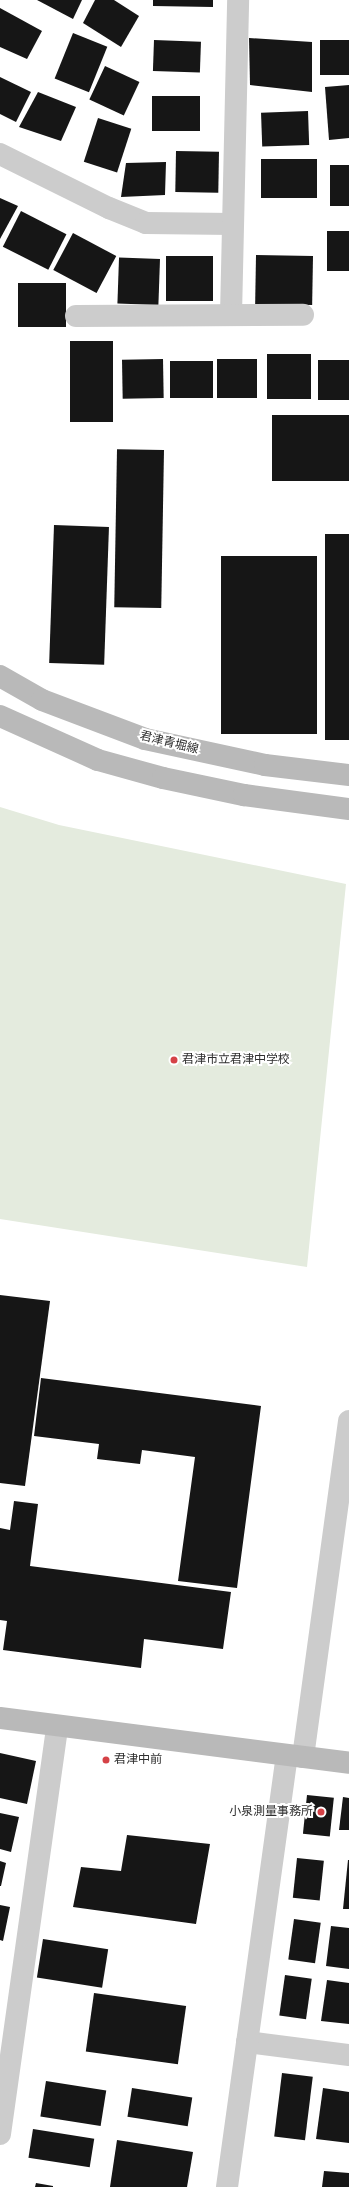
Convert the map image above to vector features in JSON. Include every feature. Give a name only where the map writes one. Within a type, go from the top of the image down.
[{"type":"main road","name":"君津青堀線","points":[[0,676],[42,700],[145,738],[265,765],[349,775]]},
{"type":"main road","points":[[0,716],[98,760],[163,778],[244,795],[349,809]]},
{"type":"main road","points":[[0,1718],[349,1763]]},
{"type":"street","points":[[231,316],[238,0]]},
{"type":"street","points":[[0,154],[146,223],[233,224]]},
{"type":"street","points":[[76,316],[303,315]]},
{"type":"street","points":[[227,2187],[247,2042],[349,1421]]},
{"type":"street","points":[[0,2134],[57,1726]]},
{"type":"street","points":[[247,2042],[349,2055]]},
{"type":"shaded area","points":[[0,807],[59,825],[346,884],[307,1267],[0,1219]]},
{"type":"building","points":[[37,0],[82,0],[73,19]]},
{"type":"building","points":[[95,0],[114,0],[139,16],[121,47],[83,23]]},
{"type":"building","points":[[153,0],[213,0],[213,7],[153,6]]},
{"type":"building","points":[[0,8],[42,31],[27,59],[0,47]]},
{"type":"building","points":[[73,33],[107,47],[89,92],[55,78]]},
{"type":"building","points":[[249,38],[312,42],[312,92],[250,85]]},
{"type":"building","points":[[154,40],[201,42],[200,73],[153,71]]},
{"type":"building","points":[[320,40],[349,40],[349,75],[320,75]]},
{"type":"building","points":[[105,66],[139,82],[124,116],[89,100]]},
{"type":"building","points":[[0,77],[31,92],[16,122],[0,114]]},
{"type":"building","points":[[349,85],[349,138],[329,140],[325,87]]},
{"type":"building","points":[[38,92],[76,107],[61,141],[19,127]]},
{"type":"building","points":[[152,96],[200,96],[200,131],[152,131]]},
{"type":"building","points":[[308,111],[309,145],[262,147],[261,113]]},
{"type":"building","points":[[98,118],[131,129],[117,173],[84,162]]},
{"type":"building","points":[[176,151],[219,152],[218,193],[175,192]]},
{"type":"building","points":[[261,159],[317,159],[317,198],[261,198]]},
{"type":"building","points":[[166,162],[165,195],[121,197],[126,163]]},
{"type":"building","points":[[330,165],[349,165],[349,206],[330,206]]},
{"type":"building","points":[[0,198],[18,206],[0,239]]},
{"type":"building","points":[[21,211],[66,234],[48,270],[3,247]]},
{"type":"building","points":[[327,231],[349,231],[349,271],[327,271]]},
{"type":"building","points":[[73,233],[116,256],[97,293],[53,270]]},
{"type":"building","points":[[256,255],[313,256],[312,305],[255,304]]},
{"type":"building","points":[[166,256],[213,256],[213,301],[166,301]]},
{"type":"building","points":[[119,258],[160,259],[158,305],[117,304]]},
{"type":"building","points":[[18,283],[66,283],[66,327],[18,327]]},
{"type":"building","points":[[70,341],[113,341],[113,422],[70,422]]},
{"type":"building","points":[[267,354],[311,354],[311,399],[267,399]]},
{"type":"building","points":[[163,359],[164,398],[123,399],[122,360]]},
{"type":"building","points":[[217,359],[257,359],[257,398],[217,398]]},
{"type":"building","points":[[318,360],[349,360],[349,400],[318,400]]},
{"type":"building","points":[[170,361],[213,361],[213,398],[170,398]]},
{"type":"building","points":[[272,415],[349,415],[349,481],[272,481]]},
{"type":"building","points":[[117,449],[164,450],[161,608],[114,607]]},
{"type":"building","points":[[54,525],[109,527],[104,665],[49,663]]},
{"type":"building","points":[[325,534],[349,534],[349,740],[325,740]]},
{"type":"building","points":[[221,556],[317,556],[317,734],[221,734]]},
{"type":"building","points":[[0,1295],[50,1301],[25,1486],[0,1483]]},
{"type":"building","points":[[41,1378],[261,1406],[237,1588],[178,1581],[195,1457],[142,1450],[140,1464],[97,1459],[99,1444],[34,1436]]},
{"type":"building","points":[[14,1501],[38,1504],[30,1566],[231,1592],[223,1649],[144,1639],[141,1668],[3,1650],[7,1621],[0,1620],[0,1528],[10,1530]]},
{"type":"building","points":[[0,1753],[36,1761],[27,1804],[0,1798]]},
{"type":"building","points":[[307,1795],[334,1798],[330,1837],[303,1834]]},
{"type":"building","points":[[343,1797],[349,1798],[349,1830],[339,1830]]},
{"type":"building","points":[[0,1813],[19,1817],[11,1852],[0,1849]]},
{"type":"building","points":[[127,1835],[210,1844],[196,1924],[73,1907],[81,1867],[121,1871]]},
{"type":"building","points":[[297,1858],[324,1861],[320,1901],[293,1898]]},
{"type":"building","points":[[348,1860],[349,1909],[343,1909]]},
{"type":"building","points":[[0,1861],[6,1863],[1,1886],[0,1886]]},
{"type":"building","points":[[0,1905],[10,1907],[3,1941],[0,1940]]},
{"type":"building","points":[[294,1919],[321,1923],[315,1963],[288,1960]]},
{"type":"building","points":[[331,1926],[349,1928],[349,1969],[326,1966]]},
{"type":"building","points":[[43,1939],[108,1949],[102,1988],[37,1978]]},
{"type":"building","points":[[285,1975],[312,1979],[306,2019],[279,2016]]},
{"type":"building","points":[[327,1980],[349,1983],[349,2024],[321,2021]]},
{"type":"building","points":[[94,1993],[186,2006],[178,2064],[86,2051]]},
{"type":"building","points":[[282,2073],[313,2077],[305,2140],[274,2137]]},
{"type":"building","points":[[46,2081],[106,2091],[101,2126],[40,2117]]},
{"type":"building","points":[[132,2088],[192,2098],[188,2126],[127,2117]]},
{"type":"building","points":[[323,2088],[349,2092],[349,2143],[316,2139]]},
{"type":"building","points":[[33,2129],[94,2139],[90,2167],[28,2158]]},
{"type":"building","points":[[117,2140],[193,2152],[187,2187],[110,2187]]},
{"type":"building","points":[[324,2171],[349,2173],[349,2187],[322,2187]]},
{"type":"building","points":[[36,2183],[53,2186],[53,2187],[35,2187]]},
{"type":"place","name":"君津市立君津中学校","points":[[174,1060]]},
{"type":"place","name":"君津中前","points":[[106,1760]]},
{"type":"place","name":"小泉測量事務所","points":[[321,1812]]}]
